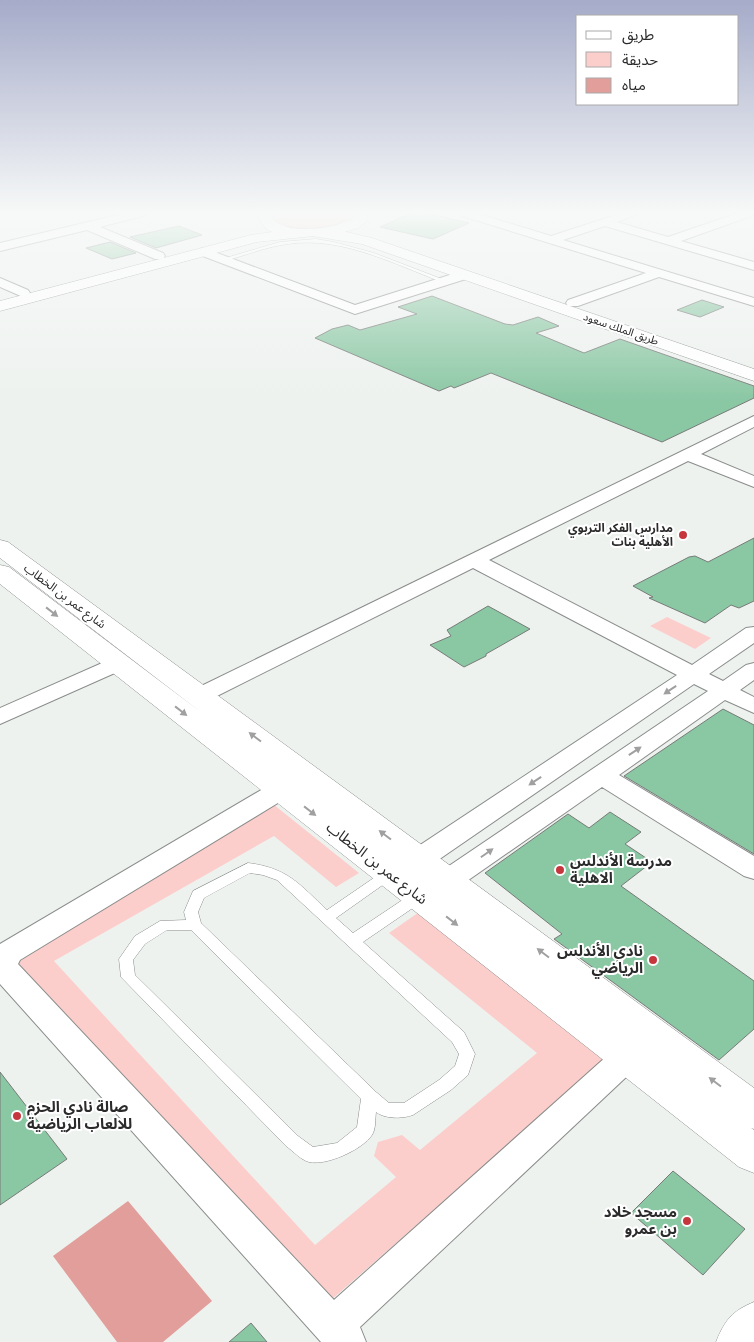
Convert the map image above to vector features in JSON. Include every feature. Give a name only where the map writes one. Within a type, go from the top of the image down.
[{"type":"street","points":[[0,299],[85,276]]},
{"type":"street","points":[[0,306],[115,276]]},
{"type":"street","points":[[265,276],[355,310],[462,276]]},
{"type":"street","name":"طريق الملك سعود","points":[[466,276],[754,375]]},
{"type":"street","name":"طريق الملك سعود","points":[[492,276],[754,365]]},
{"type":"street","points":[[573,303],[651,276]]},
{"type":"street","points":[[667,276],[754,302]]},
{"type":"street","points":[[0,282],[23,292]]},
{"type":"street","points":[[198,696],[754,421]]},
{"type":"street","points":[[686,454],[754,482]]},
{"type":"street","name":"شارع عمر بن الخطاب","points":[[0,547],[198,696],[433,888],[754,1111]]},
{"type":"street","points":[[473,560],[754,706]]},
{"type":"street","name":"شارع عمر بن الخطاب","points":[[0,572],[282,789],[404,866]]},
{"type":"street","points":[[404,866],[754,634]]},
{"type":"street","points":[[0,717],[118,663]]},
{"type":"street","points":[[433,888],[754,670]]},
{"type":"street","points":[[601,775],[754,869]]},
{"type":"street","points":[[282,789],[10,952],[4,960],[3,967],[340,1334],[628,1056]]},
{"type":"street","name":"شارع عمر بن الخطاب","points":[[433,888],[628,1056],[754,1154]]},
{"type":"street","points":[[740,1342],[754,1325]]},
{"type":"lane","points":[[429,276],[444,281]]},
{"type":"lane","points":[[327,917],[404,866]]},
{"type":"lane","points":[[248,868],[266,870],[282,876],[327,917],[458,1037],[467,1054],[462,1070],[444,1085],[407,1110],[386,1110],[370,1097],[194,925],[191,912],[198,895],[248,868]]},
{"type":"lane","points":[[353,941],[433,888]]},
{"type":"lane","points":[[194,925],[164,925],[140,940],[126,959],[128,977],[292,1141],[311,1155],[341,1150],[365,1131],[370,1097]]},
{"type":"green space","points":[[667,617],[711,638],[695,649],[650,626]]},
{"type":"green space","points":[[273,804],[359,873],[336,887],[274,836],[54,961],[315,1245],[396,1177],[374,1156],[378,1142],[402,1135],[420,1150],[537,1053],[389,933],[422,910],[609,1057],[315,1314],[7,965],[167,871],[166,864]]},
{"type":"water","points":[[128,1201],[212,1301],[163,1342],[117,1342],[53,1256]]},
{"type":"building","points":[[432,296],[505,324],[513,325],[538,317],[559,326],[536,333],[584,353],[620,339],[754,386],[754,398],[662,442],[491,373],[454,388],[451,386],[439,391],[315,338],[332,329],[348,325],[360,330],[417,314],[398,307]]},
{"type":"building","points":[[702,300],[724,307],[700,317],[677,310]]},
{"type":"building","points":[[754,538],[754,601],[739,608],[731,605],[705,623],[649,598],[653,597],[633,586],[689,557],[695,556],[708,562]]},
{"type":"building","points":[[488,606],[530,629],[464,667],[430,645],[451,636],[447,630]]},
{"type":"building","points":[[723,709],[754,725],[754,854],[624,776]]},
{"type":"building","points":[[610,812],[641,832],[625,844],[652,862],[621,886],[754,981],[754,1029],[719,1060],[554,939],[562,934],[485,873],[568,814],[589,828]]},
{"type":"building","name":"صالة نادي الحزم للالعاب الرياضية","points":[[0,1072],[67,1159],[0,1205]]},
{"type":"building","name":"مسجد خلاد بن عمرو","points":[[673,1171],[745,1229],[703,1275],[631,1213]]},
{"type":"building","points":[[251,1323],[267,1342],[229,1342]]},
{"type":"place","name":"مدارس الفكر التربوي الأهلية بنات","points":[[683,535]]},
{"type":"place","name":"مدرسة الأندلس الاهلية","points":[[560,870]]},
{"type":"place","name":"نادي الأندلس الرياضي","points":[[653,960]]},
{"type":"place","name":"صالة نادي الحزم للالعاب الرياضية","points":[[17,1116]]},
{"type":"place","name":"مسجد خلاد بن عمرو","points":[[687,1221]]}]
